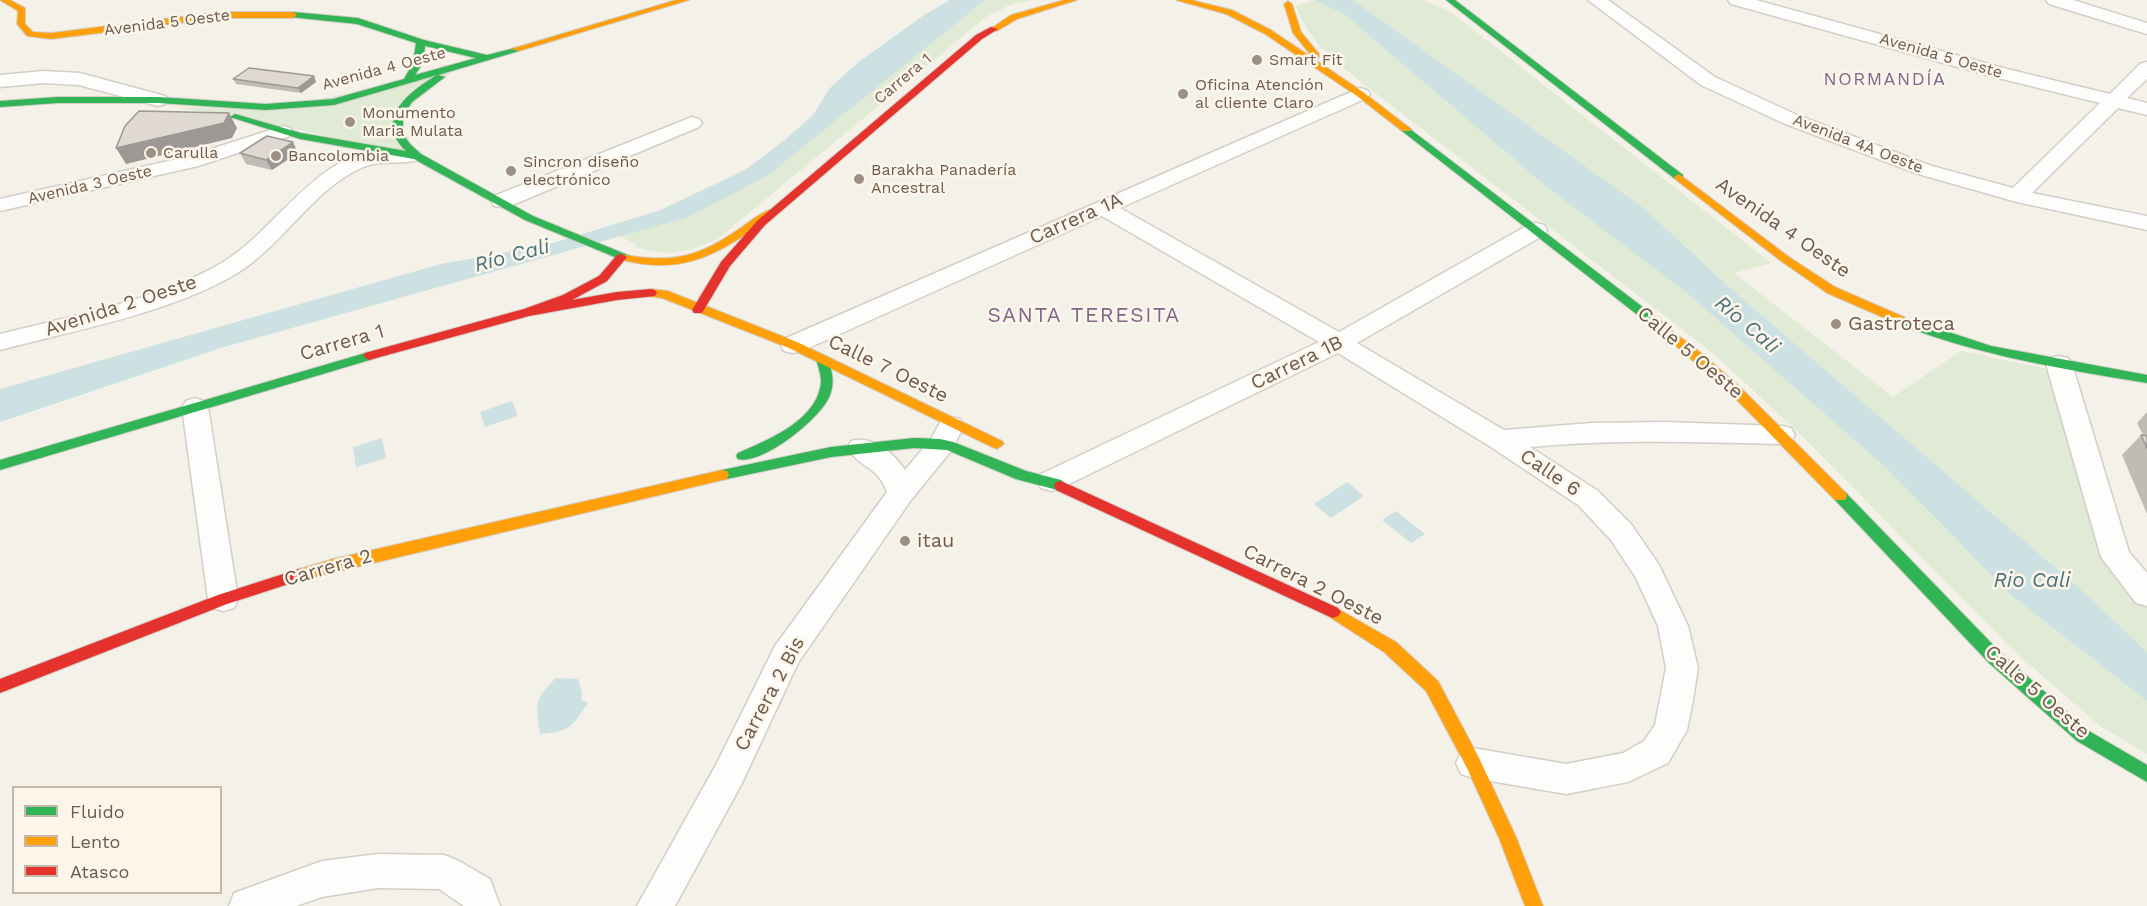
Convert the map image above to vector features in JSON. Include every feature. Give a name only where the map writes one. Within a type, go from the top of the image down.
[{"type":"main road","name":"Avenida 5 Oeste","points":[[3,0],[22,10],[21,24],[30,34],[51,36],[220,15],[284,14],[358,21],[421,42],[489,58]]},
{"type":"main road","name":"Avenida 4 Oeste","points":[[0,104],[83,100],[158,100],[266,107],[334,102],[686,0]]},
{"type":"main road","name":"Carrera 1","points":[[772,213],[979,37],[1014,17],[1073,0]]},
{"type":"main road","name":"Calle 5 Oeste","points":[[1180,0],[1229,12],[1268,32],[1360,94],[1701,358],[1782,435],[1995,658],[2083,736],[2147,774]]},
{"type":"main road","points":[[1192,0],[1252,5]]},
{"type":"main road","points":[[1438,0],[1462,10]]},
{"type":"main road","name":"Avenida 4 Oeste","points":[[1450,0],[1785,259],[1831,290],[1930,333],[1967,344],[2147,380]]},
{"type":"main road","points":[[1270,5],[1291,2],[1290,21],[1304,46],[1360,94]]},
{"type":"main road","points":[[407,81],[420,59],[421,42]]},
{"type":"main road","points":[[489,58],[457,68],[410,99],[398,116],[398,134],[417,156],[530,218],[616,255],[652,265],[688,261],[704,256],[772,213]]},
{"type":"main road","name":"Avenida 4 Oeste","points":[[83,100],[178,108],[250,119],[283,132],[417,156]]},
{"type":"main road","points":[[283,132],[308,120],[334,102]]},
{"type":"main road","points":[[698,310],[710,284],[725,262],[772,213]]},
{"type":"main road","points":[[528,312],[586,290],[606,279],[617,267],[616,255]]},
{"type":"main road","name":"Carrera 1","points":[[0,465],[344,363],[528,312],[644,293],[664,294],[698,310]]},
{"type":"main road","name":"Calle 7 Oeste","points":[[698,310],[793,345],[822,359],[946,432],[1012,451]]},
{"type":"main road","name":"Carrera 2","points":[[666,486],[776,442],[798,428],[822,398],[827,382],[822,359]]},
{"type":"main road","name":"Carrera 2 Oeste","points":[[946,432],[1025,477],[1046,473],[1340,615],[1390,647],[1432,686],[1473,763],[1507,837],[1534,906]]},
{"type":"main road","name":"Carrera 2","points":[[0,686],[224,599],[333,565],[666,486],[946,432]]},
{"type":"street","name":"Avenida 4A Oeste","points":[[1597,0],[1672,57],[1708,81],[1742,99],[1855,145],[1925,170],[2017,196],[2147,223]]},
{"type":"street","name":"Avenida 5 Oeste","points":[[1737,0],[2112,102],[2147,109]]},
{"type":"street","points":[[2055,0],[2147,29]]},
{"type":"street","points":[[2017,196],[2147,68]]},
{"type":"street","points":[[0,81],[44,77],[80,79],[158,100]]},
{"type":"street","name":"Carrera 1A","points":[[793,345],[1360,94]]},
{"type":"street","points":[[502,201],[692,123]]},
{"type":"street","name":"Avenida 3 Oeste","points":[[0,206],[190,162],[283,132]]},
{"type":"street","name":"Avenida 2 Oeste","points":[[0,342],[156,298],[223,272],[268,239],[337,174],[355,163],[369,157],[417,156]]},
{"type":"street","name":"Calle 6","points":[[1102,207],[1339,343],[1500,440],[1588,498],[1621,532],[1650,573],[1673,626],[1682,668],[1670,730],[1656,752],[1628,767],[1566,778],[1473,763]]},
{"type":"street","name":"Carrera 1B","points":[[1046,473],[1339,343],[1536,230]]},
{"type":"street","points":[[2059,364],[2116,557],[2147,594]]},
{"type":"street","points":[[195,407],[224,599]]},
{"type":"street","points":[[1500,440],[1591,432],[1644,431],[1782,435]]},
{"type":"street","name":"Carrera 2 Bis","points":[[655,906],[729,774],[786,654],[946,432]]},
{"type":"street","points":[[861,448],[883,462],[896,476],[901,493]]},
{"type":"street","points":[[247,906],[322,879],[378,871],[444,872],[477,892],[482,906]]},
{"type":"green space","points":[[985,0],[1032,0],[1010,5],[986,17],[716,240],[685,251],[667,253],[634,246],[636,244],[619,236],[686,218],[902,66]]},
{"type":"green space","points":[[1314,0],[1344,14],[1548,188],[1687,293],[1885,467],[2012,596],[2147,701],[2147,754],[2100,726],[2014,651],[1801,435],[1714,354],[1336,62],[1310,32],[1296,6]]},
{"type":"green space","points":[[1353,0],[1424,0],[1452,13],[1771,263],[1734,273],[1893,397],[1961,351],[2062,372],[2116,557],[2147,594],[2147,652],[2087,595],[1729,287],[1645,209]]},
{"type":"green space","points":[[457,68],[398,116],[417,156],[250,119],[178,108],[288,107]]},
{"type":"water","name":"Río Cali","points":[[950,0],[985,0],[767,176],[686,218],[224,347],[0,422],[0,389],[441,264],[546,245],[658,211],[745,170],[813,115],[830,88],[860,61],[924,15]]},
{"type":"water","name":"Rio Cali","points":[[1314,0],[1353,0],[1645,209],[1729,287],[2087,595],[2147,652],[2147,701],[2012,596],[1885,467],[1687,293],[1548,188],[1344,14]]},
{"type":"water","points":[[512,401],[518,416],[485,427],[480,412]]},
{"type":"water","points":[[382,438],[386,458],[356,467],[353,447]]},
{"type":"water","points":[[1347,482],[1364,496],[1331,518],[1314,504]]},
{"type":"water","points":[[1396,511],[1425,534],[1411,543],[1382,520]]},
{"type":"water","points":[[556,678],[578,679],[582,693],[581,700],[588,703],[569,727],[540,734],[538,703],[544,691]]},
{"type":"building","points":[[249,68],[314,76],[298,88],[233,79]]},
{"type":"building","points":[[139,111],[229,113],[224,123],[116,148],[125,126]]},
{"type":"building","points":[[267,136],[293,142],[266,160],[240,153]]},
{"type":"building","points":[[2141,435],[2147,436],[2147,448]]},
{"type":"traffic: fast","points":[[1450,0],[1679,177]]},
{"type":"traffic: fast","points":[[293,15],[358,21],[421,42],[489,58]]},
{"type":"traffic: fast","points":[[407,81],[418,63],[421,42]]},
{"type":"traffic: fast","points":[[0,104],[58,100],[158,100],[266,107],[334,102],[516,49]]},
{"type":"traffic: fast","points":[[440,77],[416,93],[398,116],[396,125],[398,134],[406,146],[417,156],[529,218],[626,258]]},
{"type":"traffic: fast","points":[[235,117],[300,136],[417,156]]},
{"type":"traffic: fast","points":[[1406,129],[1666,331]]},
{"type":"traffic: fast","points":[[1900,320],[1960,342],[1991,350],[2147,379]]},
{"type":"traffic: fast","points":[[0,465],[369,356]]},
{"type":"traffic: fast","points":[[743,456],[782,437],[807,419],[817,407],[824,395],[827,382],[822,359]]},
{"type":"traffic: fast","points":[[722,475],[859,447],[914,443],[948,446],[1021,475],[1061,486]]},
{"type":"traffic: fast","points":[[1840,496],[1995,658],[2083,736],[2147,774]]},
{"type":"traffic: slow","points":[[3,0],[22,10],[21,24],[30,34],[51,36],[220,15],[293,15]]},
{"type":"traffic: slow","points":[[516,49],[685,0]]},
{"type":"traffic: slow","points":[[994,29],[1014,17],[1073,0]]},
{"type":"traffic: slow","points":[[1180,0],[1229,12],[1268,32],[1360,94],[1406,129]]},
{"type":"traffic: slow","points":[[1288,4],[1297,33],[1316,56]]},
{"type":"traffic: slow","points":[[1679,177],[1785,259],[1831,290],[1900,320]]},
{"type":"traffic: slow","points":[[626,258],[669,263],[687,260],[720,246],[772,212]]},
{"type":"traffic: slow","points":[[651,293],[664,294],[793,345],[997,444]]},
{"type":"traffic: slow","points":[[1666,331],[1735,389],[1840,496]]},
{"type":"traffic: slow","points":[[302,574],[722,475]]},
{"type":"traffic: slow","points":[[1333,612],[1390,647],[1432,686],[1473,763],[1507,837],[1534,906]]},
{"type":"traffic: jam","points":[[698,310],[725,264],[761,223],[979,37],[994,29]]},
{"type":"traffic: jam","points":[[528,312],[568,298],[592,286],[613,269],[621,257]]},
{"type":"traffic: jam","points":[[369,356],[528,312],[617,296],[651,293]]},
{"type":"traffic: jam","points":[[1061,486],[1333,612]]},
{"type":"traffic: jam","points":[[0,686],[223,599],[302,574]]},
{"type":"place","name":"Smart Fit","points":[[1257,60]]},
{"type":"place","name":"Oficina Atención al cliente Claro","points":[[1183,94]]},
{"type":"place","name":"Monumento Maria Mulata","points":[[350,122]]},
{"type":"place","name":"Carulla","points":[[151,153]]},
{"type":"place","name":"Bancolombia","points":[[276,156]]},
{"type":"place","name":"Sincron diseño electrónico","points":[[511,171]]},
{"type":"place","name":"Barakha Panadería Ancestral","points":[[859,179]]},
{"type":"place","name":"Gastroteca","points":[[1836,324]]},
{"type":"place","name":"itau","points":[[905,541]]},
{"type":"district","name":"NORMANDÍA","points":[[1885,80]]},
{"type":"district","name":"SANTA TERESITA","points":[[1084,316]]}]
